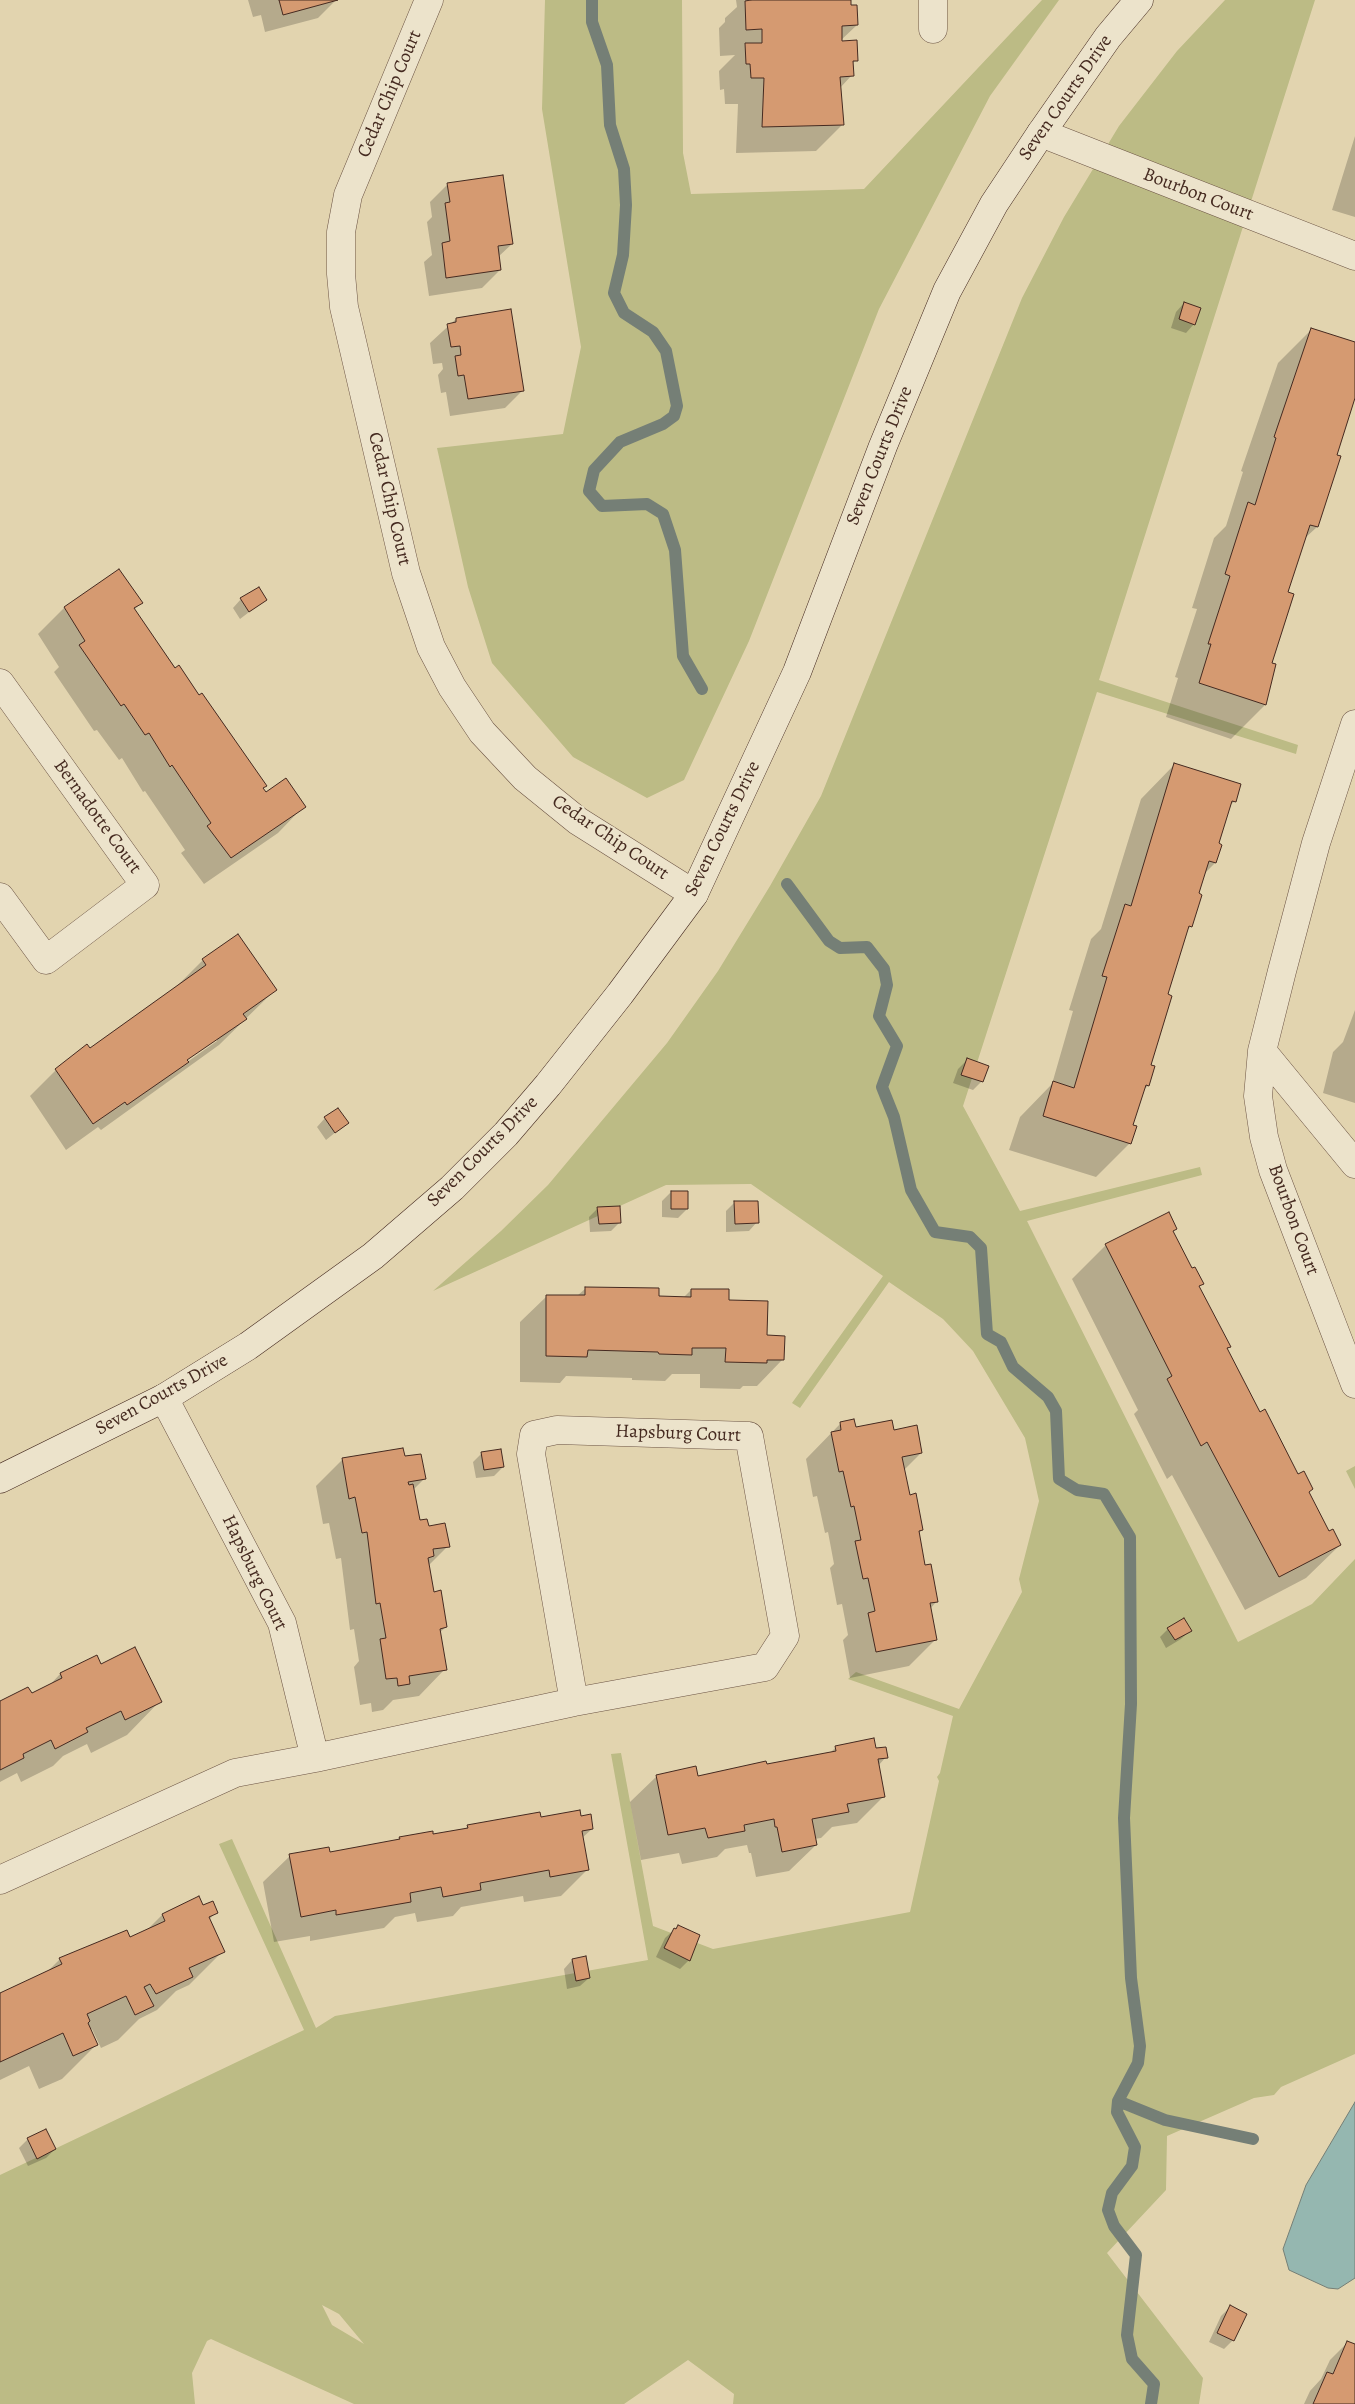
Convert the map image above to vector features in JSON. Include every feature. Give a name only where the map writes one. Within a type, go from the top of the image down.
[{"type":"street","name":"Cedar Chip Court","points":[[429,0],[348,196],[341,232],[341,274],[344,307],[406,573],[431,647],[452,687],[482,732],[525,778],[578,821],[694,894]]},
{"type":"street","points":[[933,0],[933,29]]},
{"type":"street","name":"Seven Courts Drive","points":[[0,1479],[164,1398],[248,1346],[373,1256],[452,1188],[548,1085],[694,894],[797,672],[883,446],[947,292],[994,204],[1108,37],[1139,0]]},
{"type":"street","name":"Bourbon Court","points":[[1041,133],[1355,256]]},
{"type":"street","name":"Bernadotte Court","points":[[0,683],[145,885],[46,960],[0,897]]},
{"type":"street","name":"Bourbon Court","points":[[1355,724],[1316,843],[1262,1051],[1258,1096],[1264,1137],[1273,1170],[1355,1384]]},
{"type":"street","points":[[1262,1051],[1355,1164]]},
{"type":"street","name":"Hapsburg Court","points":[[164,1398],[282,1622],[315,1758]]},
{"type":"street","name":"Hapsburg Court","points":[[0,1880],[235,1773],[315,1758],[574,1702],[766,1666],[785,1636],[749,1436],[557,1430],[534,1435],[531,1454],[574,1702]]},
{"type":"shaded area","points":[[545,0],[682,0],[683,153],[691,194],[864,189],[1042,0],[1059,0],[990,96],[879,309],[749,641],[684,780],[647,798],[573,757],[492,663],[468,587],[437,448],[563,434],[581,347],[542,109]]},
{"type":"shaded area","points":[[1225,0],[1315,0],[1099,680],[1298,745],[1296,754],[1097,692],[963,1106],[1020,1211],[1200,1167],[1202,1175],[1027,1221],[1238,1642],[1312,1604],[1355,1559],[1355,2054],[1281,2087],[1274,2095],[1254,2098],[1167,2136],[1166,2190],[1107,2253],[1203,2378],[1199,2404],[733,2404],[734,2394],[688,2360],[624,2404],[354,2404],[211,2339],[207,2341],[192,2373],[195,2404],[0,2404],[0,2175],[304,2030],[219,1844],[232,1839],[316,2028],[335,2016],[648,1960],[611,1754],[621,1753],[653,1926],[713,1949],[910,1912],[939,1781],[937,1777],[940,1773],[953,1716],[848,1679],[856,1672],[959,1709],[1022,1592],[1019,1579],[1039,1501],[1025,1438],[973,1351],[943,1319],[889,1282],[800,1408],[792,1403],[883,1276],[751,1184],[666,1185],[433,1291],[501,1231],[548,1185],[667,1043],[718,971],[770,886],[821,796],[1022,298],[1064,217],[1119,126],[1177,51]],"holes":[[[322,2305],[339,2314],[364,2344],[332,2325]]]},
{"type":"shaded area","points":[[1355,1466],[1355,1489],[1346,1471]]},
{"type":"water","points":[[1355,2102],[1355,2278],[1338,2289],[1328,2288],[1289,2270],[1283,2249],[1306,2185]]},
{"type":"building","points":[[279,0],[338,0],[283,15]]},
{"type":"building","points":[[851,0],[851,5],[857,5],[858,25],[842,26],[842,41],[857,40],[858,61],[853,61],[854,76],[840,77],[844,125],[762,127],[764,78],[751,78],[750,64],[746,64],[745,43],[762,43],[762,29],[746,30],[745,1]]},
{"type":"building","points":[[503,175],[513,244],[498,246],[501,270],[446,278],[442,243],[450,241],[445,203],[450,202],[447,183]]},
{"type":"building","points":[[1184,302],[1201,308],[1195,325],[1179,319]]},
{"type":"building","points":[[511,309],[524,391],[468,399],[464,375],[458,376],[455,356],[461,355],[460,346],[451,347],[447,324],[456,322],[456,318]]},
{"type":"building","points":[[1311,328],[1355,342],[1355,398],[1337,455],[1341,456],[1318,527],[1310,525],[1288,592],[1294,594],[1272,663],[1276,664],[1266,705],[1199,683],[1211,644],[1208,644],[1230,576],[1225,574],[1248,502],[1255,505],[1276,438],[1274,437]]},
{"type":"building","points":[[119,569],[143,603],[134,608],[175,668],[179,665],[199,695],[202,693],[267,786],[263,788],[266,792],[286,778],[306,807],[231,858],[207,826],[211,823],[172,765],[170,767],[149,733],[145,735],[124,704],[121,706],[79,645],[85,641],[64,607]]},
{"type":"building","points":[[259,587],[267,600],[249,612],[240,598]]},
{"type":"building","points":[[1174,763],[1241,784],[1236,802],[1232,801],[1219,843],[1222,845],[1216,863],[1209,861],[1199,893],[1202,895],[1192,927],[1189,926],[1168,994],[1172,996],[1151,1065],[1155,1066],[1149,1086],[1146,1085],[1133,1125],[1137,1126],[1131,1144],[1043,1116],[1053,1081],[1074,1088],[1107,977],[1102,976],[1125,904],[1131,906]]},
{"type":"building","points":[[238,934],[277,990],[243,1014],[247,1019],[187,1060],[189,1062],[127,1105],[125,1102],[93,1124],[55,1069],[87,1044],[90,1048],[206,965],[202,959]]},
{"type":"building","points":[[967,1058],[989,1066],[983,1082],[961,1075]]},
{"type":"building","points":[[338,1108],[349,1123],[335,1133],[324,1117]]},
{"type":"building","points":[[671,1191],[688,1191],[688,1209],[671,1209]]},
{"type":"building","points":[[734,1201],[758,1201],[759,1223],[735,1224]]},
{"type":"building","points":[[620,1206],[621,1223],[599,1224],[597,1207]]},
{"type":"building","points":[[1169,1212],[1177,1229],[1173,1231],[1192,1268],[1195,1267],[1204,1284],[1199,1286],[1231,1347],[1227,1348],[1260,1412],[1265,1409],[1298,1474],[1304,1471],[1313,1489],[1309,1492],[1329,1531],[1333,1529],[1341,1545],[1279,1577],[1207,1442],[1201,1446],[1167,1379],[1172,1376],[1105,1244]]},
{"type":"building","points":[[585,1287],[659,1288],[659,1296],[691,1297],[691,1289],[729,1289],[729,1300],[768,1301],[767,1335],[785,1336],[784,1360],[767,1360],[767,1363],[725,1362],[726,1348],[692,1348],[692,1355],[588,1350],[587,1357],[546,1356],[546,1295],[585,1295]]},
{"type":"building","points":[[854,1419],[856,1427],[892,1420],[894,1430],[917,1425],[922,1453],[902,1457],[910,1495],[916,1493],[923,1530],[919,1531],[925,1565],[931,1564],[938,1602],[930,1603],[937,1640],[876,1652],[868,1613],[875,1611],[868,1578],[863,1579],[855,1541],[861,1540],[854,1506],[851,1507],[843,1471],[839,1472],[831,1432],[841,1430],[840,1422]]},
{"type":"building","points":[[403,1448],[405,1456],[421,1454],[426,1479],[408,1482],[409,1485],[413,1484],[420,1520],[427,1519],[429,1526],[445,1523],[450,1547],[433,1549],[434,1556],[428,1558],[434,1592],[441,1590],[447,1627],[440,1629],[447,1670],[409,1676],[410,1684],[398,1686],[397,1678],[386,1679],[380,1639],[386,1638],[380,1603],[376,1604],[367,1532],[362,1533],[355,1497],[349,1499],[342,1458]]},
{"type":"building","points":[[501,1449],[504,1467],[484,1470],[481,1452]]},
{"type":"building","points":[[1184,1618],[1192,1631],[1175,1640],[1167,1628]]},
{"type":"building","points":[[135,1647],[162,1702],[125,1720],[121,1711],[86,1728],[88,1732],[55,1749],[51,1740],[23,1754],[24,1758],[0,1770],[0,1701],[28,1687],[32,1693],[62,1678],[60,1673],[97,1655],[101,1664]]},
{"type":"building","points":[[874,1738],[876,1748],[886,1747],[888,1758],[878,1759],[885,1797],[847,1804],[849,1812],[812,1819],[817,1845],[782,1852],[774,1819],[744,1825],[745,1831],[708,1838],[705,1828],[668,1835],[656,1775],[696,1766],[698,1776],[766,1761],[767,1764],[836,1751],[835,1746]]},
{"type":"building","points":[[580,1810],[581,1816],[591,1814],[593,1829],[582,1831],[589,1870],[550,1877],[549,1870],[480,1883],[481,1890],[443,1897],[441,1887],[410,1893],[411,1902],[336,1915],[336,1910],[301,1917],[289,1854],[329,1847],[330,1852],[433,1831],[433,1834],[468,1828],[467,1825],[540,1812],[541,1817]]},
{"type":"building","points":[[199,1896],[203,1905],[213,1901],[218,1913],[209,1917],[225,1952],[189,1968],[193,1977],[156,1994],[150,1984],[144,1987],[154,2006],[135,2015],[126,1996],[87,2014],[90,2021],[88,2023],[98,2045],[73,2056],[63,2033],[0,2062],[0,1993],[62,1964],[59,1958],[127,1930],[130,1937],[165,1921],[162,1914]]},
{"type":"building","points":[[678,1925],[700,1935],[690,1961],[664,1948],[674,1928],[676,1929]]},
{"type":"building","points":[[586,1956],[590,1978],[576,1981],[572,1959]]},
{"type":"building","points":[[46,2129],[56,2149],[37,2159],[27,2138]]},
{"type":"building","points":[[1230,2305],[1247,2314],[1234,2341],[1217,2333]]},
{"type":"building","points":[[1347,2341],[1355,2344],[1355,2404],[1313,2404],[1327,2372],[1333,2374]]},
{"type":"waterway","points":[[592,0],[592,22],[607,65],[610,125],[624,169],[626,205],[623,255],[614,293],[624,313],[653,332],[666,351],[677,406],[674,416],[663,424],[620,442],[594,470],[589,491],[602,506],[647,504],[663,514],[675,550],[683,656],[702,689]]},
{"type":"waterway","points":[[787,884],[829,941],[840,948],[867,947],[884,969],[887,985],[879,1016],[897,1046],[882,1087],[894,1117],[911,1190],[935,1232],[970,1237],[981,1248],[987,1334],[1001,1342],[1013,1367],[1048,1397],[1056,1411],[1059,1479],[1077,1490],[1104,1494],[1130,1537],[1131,1704],[1124,1818],[1131,1978],[1140,2046],[1138,2063],[1118,2101],[1117,2112],[1135,2147],[1132,2166],[1112,2193],[1108,2210],[1114,2226],[1136,2255],[1127,2335],[1132,2359],[1154,2384],[1151,2404]]},
{"type":"waterway","points":[[1118,2101],[1165,2120],[1253,2139]]}]
